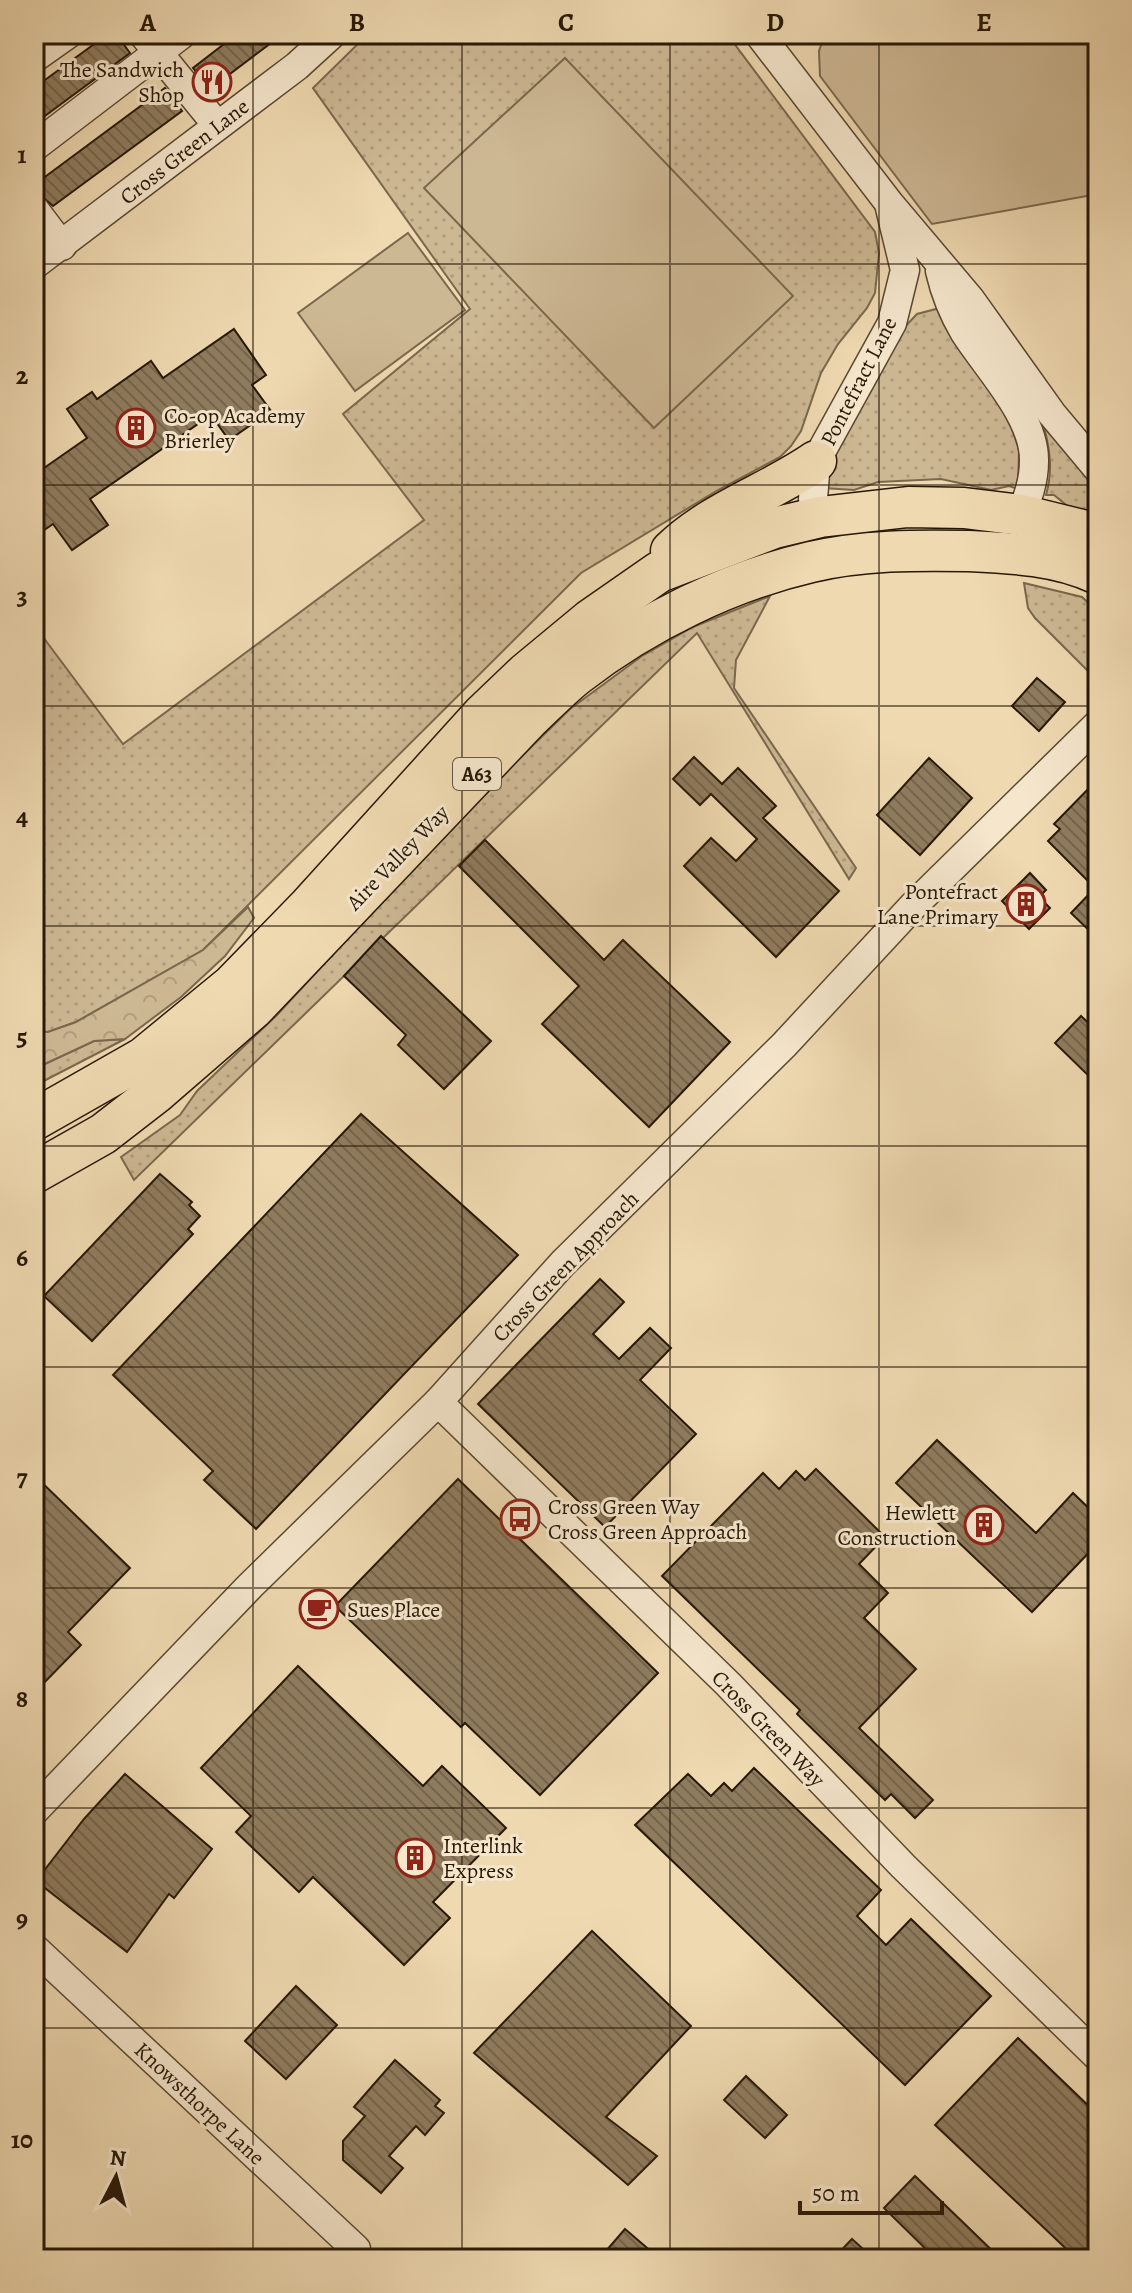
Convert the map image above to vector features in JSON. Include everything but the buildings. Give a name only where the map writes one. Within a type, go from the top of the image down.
[{"type":"highway","name":"A63","points":[[659,572],[672,549],[733,507],[787,482],[816,461]]},
{"type":"highway","name":"A63","points":[[820,517],[838,530],[935,529],[1005,534],[1056,545],[1090,557]]},
{"type":"highway","name":"Aire Valley Way","points":[[34,1120],[143,1058],[232,985],[309,906],[483,714],[526,673],[590,620],[659,572],[758,533],[820,517]]},
{"type":"highway","name":"Aire Valley Way","points":[[34,1173],[103,1134],[156,1093],[253,1009],[529,719],[577,674],[651,624],[722,591],[825,560],[1005,534]]},
{"type":"street","points":[[34,147],[150,43],[182,34]]},
{"type":"street","name":"Cross Green Lane","points":[[34,265],[297,66],[332,34]]},
{"type":"street","name":"Pontefract Lane","points":[[759,34],[889,203],[938,260],[958,298],[1098,469]]},
{"type":"street","points":[[34,58],[64,35]]},
{"type":"street","points":[[150,43],[217,125]]},
{"type":"street","name":"Pontefract Lane","points":[[820,517],[813,499],[816,461],[892,323],[905,270],[889,203]]},
{"type":"street","points":[[34,209],[62,246]]},
{"type":"street","points":[[892,323],[922,299],[958,298],[964,331],[1029,432],[1035,458],[1033,483],[1005,534]]},
{"type":"street","name":"Cross Green Approach","points":[[34,1811],[250,1586],[438,1402],[563,1263],[784,1045],[902,917],[1098,724]]},
{"type":"street","name":"Cross Green Way","points":[[438,1402],[728,1684],[903,1866],[1098,2057]]},
{"type":"street","name":"Knowsthorpe Lane","points":[[34,1948],[356,2249],[350,2259]]},
{"type":"green space","points":[[368,34],[727,34],[875,232],[879,253],[875,293],[821,373],[801,431],[780,457],[718,490],[581,573],[203,950],[76,1022],[48,1032],[34,1031],[34,637],[40,633],[123,744],[424,520],[343,414],[470,309],[313,88]]},
{"type":"green space","points":[[825,34],[1098,34],[1098,194],[932,224],[820,76],[819,51]]},
{"type":"green space","points":[[565,58],[793,296],[654,428],[424,188]]},
{"type":"green space","points":[[408,233],[465,310],[355,391],[298,313]]},
{"type":"green space","points":[[940,308],[1006,411],[1019,449],[1018,489],[1009,486],[991,490],[941,479],[878,482],[854,490],[824,488],[825,473],[901,331],[917,314]]},
{"type":"green space","points":[[1047,425],[1098,487],[1098,517],[1070,508],[1054,495],[1046,495],[1050,469],[1044,427]]},
{"type":"green space","points":[[1024,583],[1082,597],[1098,612],[1098,681],[1035,618],[1028,608]]},
{"type":"green space","points":[[770,596],[736,660],[734,688],[856,868],[849,879],[697,633],[134,1180],[121,1157],[180,1115],[197,1091],[277,1015],[455,822],[570,709],[642,656],[693,627]]},
{"type":"green space","points":[[248,907],[254,918],[225,956],[181,997],[125,1039],[94,1041],[34,1069],[34,1031],[48,1032],[76,1022],[203,950]]},
{"type":"green space","points":[[125,1039],[34,1086],[34,1069],[94,1041]]},
{"type":"place","name":"The Sandwich Shop","points":[[212,82]]},
{"type":"place","name":"Co-op Academy Brierley","points":[[136,428]]},
{"type":"place","name":"Pontefract Lane Primary","points":[[1026,904]]},
{"type":"place","name":"Cross Green Way Cross Green Approach","points":[[520,1519]]},
{"type":"place","name":"Hewlett Construction","points":[[984,1525]]},
{"type":"place","name":"Sues Place","points":[[319,1609]]},
{"type":"place","name":"Interlink Express","points":[[415,1858]]}]
